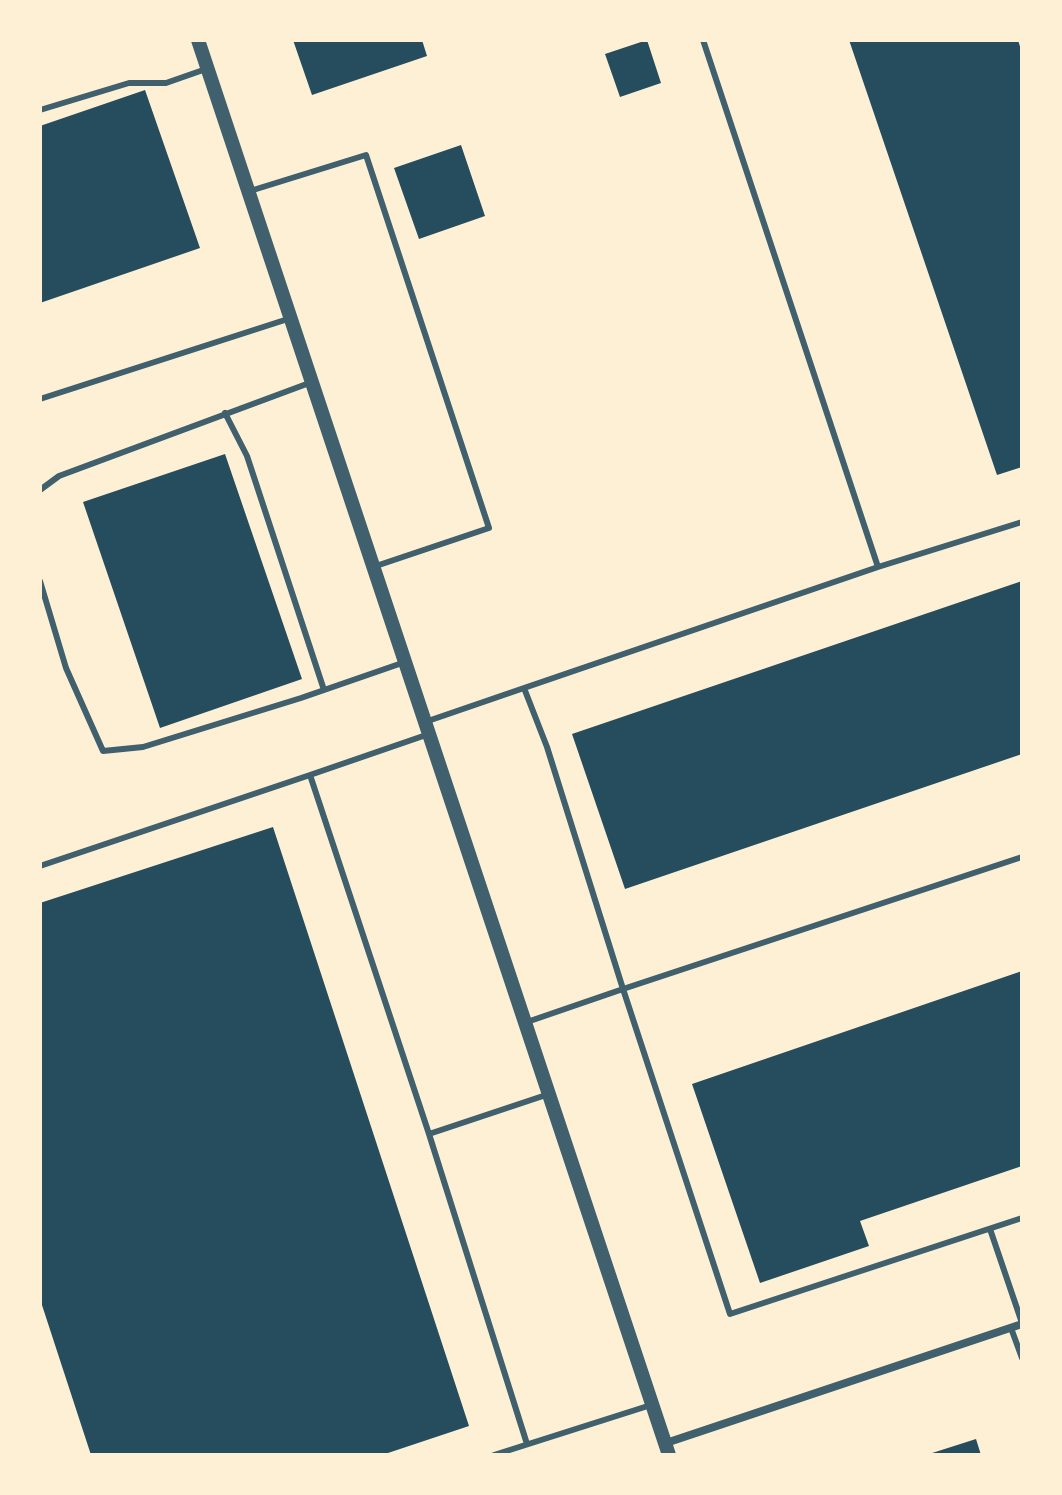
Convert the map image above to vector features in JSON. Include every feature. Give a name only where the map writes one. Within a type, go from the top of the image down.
[{"type":"street","points":[[198,40],[668,1449],[1022,1324]]},
{"type":"lane","points":[[703,40],[878,567]]},
{"type":"lane","points":[[40,110],[129,83],[166,83],[208,69]]},
{"type":"lane","points":[[248,191],[366,155],[412,292],[489,528],[373,567]]},
{"type":"lane","points":[[40,399],[291,318]]},
{"type":"lane","points":[[40,490],[59,476],[312,382]]},
{"type":"lane","points":[[225,413],[247,456],[324,690]]},
{"type":"lane","points":[[40,866],[310,775],[524,688],[878,567],[1022,522]]},
{"type":"lane","points":[[40,581],[66,668],[103,751],[143,747],[405,662]]},
{"type":"lane","points":[[524,688],[547,747],[730,1314],[1022,1218]]},
{"type":"lane","points":[[310,775],[429,1134],[527,1444]]},
{"type":"lane","points":[[525,1022],[1022,857]]},
{"type":"lane","points":[[429,1134],[549,1094]]},
{"type":"lane","points":[[990,1229],[1022,1324]]},
{"type":"lane","points":[[1011,1328],[1022,1358]]},
{"type":"lane","points":[[494,1455],[653,1404]]},
{"type":"building","points":[[293,40],[422,40],[427,56],[312,95]]},
{"type":"building","points":[[647,40],[661,83],[620,97],[605,54]]},
{"type":"building","points":[[849,40],[1018,40],[1022,53],[1022,467],[997,475]]},
{"type":"building","points":[[145,90],[200,248],[40,303],[40,126]]},
{"type":"building","points":[[461,145],[485,216],[419,239],[394,168]]},
{"type":"building","points":[[225,454],[302,679],[160,728],[83,502]]},
{"type":"building","points":[[1022,581],[1022,754],[625,889],[572,734]]},
{"type":"building","points":[[273,827],[469,1426],[382,1455],[91,1455],[40,1299],[40,903]]},
{"type":"building","points":[[1022,971],[1022,1166],[860,1221],[869,1246],[760,1283],[692,1084]]},
{"type":"building","points":[[976,1439],[981,1455],[929,1455],[929,1454]]}]
